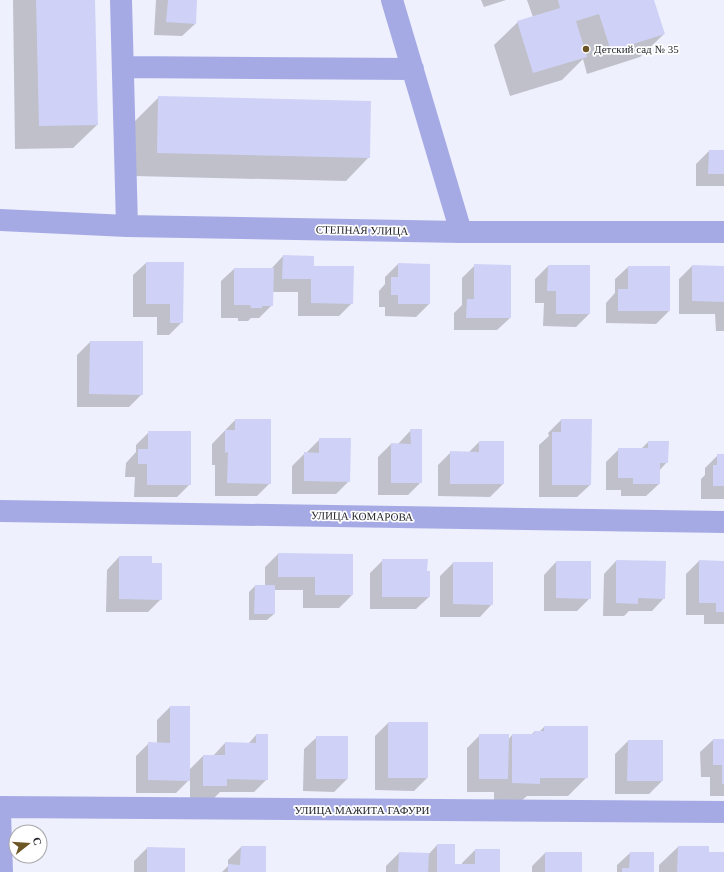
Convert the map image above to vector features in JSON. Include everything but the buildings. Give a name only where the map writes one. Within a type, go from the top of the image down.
[{"type":"street","points":[[121,0],[127,226]]},
{"type":"street","points":[[392,0],[462,232]]},
{"type":"street","points":[[123,67],[414,69]]},
{"type":"street","name":"СТЕПНАЯ УЛИЦА","points":[[0,220],[127,226],[462,232],[724,232]]},
{"type":"street","name":"УЛИЦА КОМАРОВА","points":[[0,511],[724,522]]},
{"type":"street","name":"УЛИЦА МАЖИТА ГАФУРИ","points":[[0,807],[724,812]]},
{"type":"street","points":[[0,814],[2,872]]},
{"type":"place","name":"Детский сад № 35","points":[[586,49]]}]
